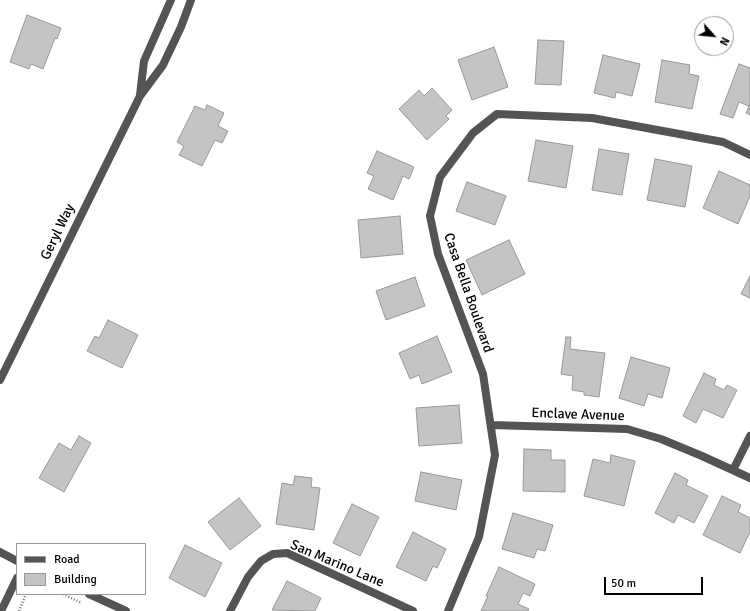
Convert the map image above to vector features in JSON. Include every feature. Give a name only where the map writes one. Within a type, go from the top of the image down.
[{"type":"street","name":"Geryl Way","points":[[140,96],[144,61],[171,0]]},
{"type":"street","name":"Geryl Way","points":[[0,380],[140,96],[163,65],[181,27],[191,0]]},
{"type":"street","name":"Casa Bella Boulevard","points":[[448,611],[479,537],[495,454],[484,374],[438,254],[430,216],[440,177],[473,133],[497,114],[592,118],[723,142],[750,155]]},
{"type":"street","name":"Enclave Avenue","points":[[491,425],[627,429],[661,439],[750,478]]},
{"type":"street","points":[[733,470],[750,436]]},
{"type":"street","points":[[0,552],[16,560]]},
{"type":"street","name":"San Marino Lane","points":[[230,611],[248,577],[261,561],[273,554],[287,554],[413,611]]},
{"type":"street","points":[[1,611],[8,600],[16,580]]},
{"type":"street","points":[[91,595],[126,611]]},
{"type":"path","points":[[19,611],[26,595]]},
{"type":"path","points":[[64,595],[84,604]]},
{"type":"building","points":[[27,15],[61,28],[57,39],[55,38],[43,69],[31,64],[29,69],[10,62]]},
{"type":"building","points":[[538,40],[564,41],[561,85],[535,84]]},
{"type":"building","points":[[494,47],[508,87],[472,100],[458,60]]},
{"type":"building","points":[[603,55],[640,64],[632,96],[616,92],[615,98],[594,93]]},
{"type":"building","points":[[662,60],[690,65],[689,74],[699,76],[692,109],[655,102]]},
{"type":"building","points":[[739,64],[750,68],[750,115],[746,113],[749,106],[739,102],[733,118],[720,114]]},
{"type":"building","points":[[432,88],[452,110],[446,116],[449,119],[427,140],[399,109],[419,90],[424,96]]},
{"type":"building","points":[[207,105],[224,113],[218,126],[228,131],[222,143],[215,140],[202,166],[179,155],[184,146],[177,142],[195,106],[205,110]]},
{"type":"building","points":[[536,140],[573,146],[566,188],[528,181]]},
{"type":"building","points":[[599,149],[629,154],[622,195],[592,190]]},
{"type":"building","points":[[377,151],[414,167],[409,179],[403,176],[393,200],[368,189],[374,176],[367,173]]},
{"type":"building","points":[[655,159],[692,166],[685,207],[647,200]]},
{"type":"building","points":[[719,171],[750,185],[750,196],[738,224],[703,208]]},
{"type":"building","points":[[467,182],[506,196],[495,225],[456,211]]},
{"type":"building","points":[[400,216],[403,254],[361,258],[358,220]]},
{"type":"building","points":[[509,240],[525,274],[482,295],[466,260]]},
{"type":"building","points":[[750,276],[750,298],[741,294]]},
{"type":"building","points":[[415,277],[425,306],[386,320],[376,291]]},
{"type":"building","points":[[108,320],[138,335],[122,368],[87,351],[95,336],[99,338]]},
{"type":"building","points":[[437,336],[452,372],[422,384],[419,375],[410,379],[399,353]]},
{"type":"building","points":[[566,337],[571,337],[570,349],[605,353],[599,397],[584,395],[584,392],[572,390],[573,376],[561,374]]},
{"type":"building","points":[[631,357],[670,368],[662,398],[648,394],[644,406],[619,398]]},
{"type":"building","points":[[704,373],[716,379],[714,385],[724,390],[727,385],[737,390],[723,418],[703,409],[696,423],[683,416]]},
{"type":"building","points":[[459,405],[462,443],[419,446],[416,408]]},
{"type":"building","points":[[79,436],[91,443],[64,492],[39,478],[59,443],[71,450]]},
{"type":"building","points":[[524,449],[551,450],[551,460],[565,460],[565,492],[523,491]]},
{"type":"building","points":[[611,455],[635,461],[624,506],[584,496],[593,459],[610,463]]},
{"type":"building","points":[[421,472],[462,480],[456,510],[415,501]]},
{"type":"building","points":[[675,473],[688,480],[686,485],[708,496],[694,523],[678,515],[674,523],[655,513]]},
{"type":"building","points":[[295,476],[312,478],[311,487],[320,488],[314,530],[276,524],[282,483],[293,485]]},
{"type":"building","points":[[722,496],[741,505],[738,512],[750,518],[750,532],[740,553],[703,535]]},
{"type":"building","points":[[239,498],[261,526],[230,550],[208,522]]},
{"type":"building","points":[[352,504],[379,517],[360,556],[333,543]]},
{"type":"building","points":[[513,513],[553,525],[545,551],[537,549],[534,558],[502,549]]},
{"type":"building","points":[[413,532],[446,549],[437,568],[433,566],[426,581],[396,567]]},
{"type":"building","points":[[185,545],[222,563],[205,597],[169,578]]},
{"type":"building","points":[[499,567],[535,584],[530,596],[523,593],[518,604],[529,609],[528,611],[481,611]]},
{"type":"building","points":[[287,581],[321,598],[315,611],[272,610]]}]
